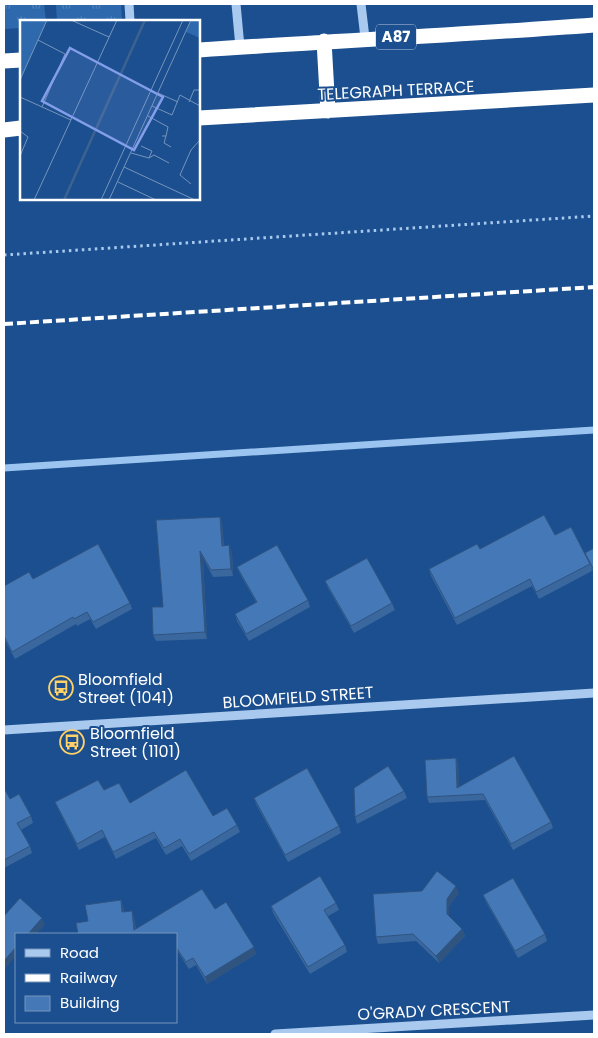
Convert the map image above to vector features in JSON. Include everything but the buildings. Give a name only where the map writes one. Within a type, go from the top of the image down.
[{"type":"highway","name":"A87","points":[[200,50],[594,25]]},
{"type":"highway","points":[[324,41],[328,110]]},
{"type":"highway","points":[[4,61],[20,60]]},
{"type":"highway","name":"TELEGRAPH TERRACE","points":[[200,118],[594,96]]},
{"type":"highway","points":[[4,130],[20,128]]},
{"type":"street","points":[[129,4],[130,20]]},
{"type":"street","points":[[236,4],[240,47]]},
{"type":"street","points":[[362,4],[365,38]]},
{"type":"street","name":"BLOOMFIELD STREET","points":[[4,730],[594,693]]},
{"type":"street","name":"O'GRADY CRESCENT","points":[[275,1034],[594,1015]]},
{"type":"path","points":[[4,255],[594,216]]},
{"type":"green space","points":[[4,4],[44,4],[46,20],[20,20],[20,28],[4,29]]},
{"type":"green space","points":[[56,4],[121,4],[122,20],[57,20]]},
{"type":"waterway","points":[[4,468],[594,430]]},
{"type":"railway","points":[[4,324],[594,287]]},
{"type":"place","name":"Bloomfield Street (1041)","points":[[61,688]]},
{"type":"place","name":"Bloomfield Street (1101)","points":[[72,742]]}]
